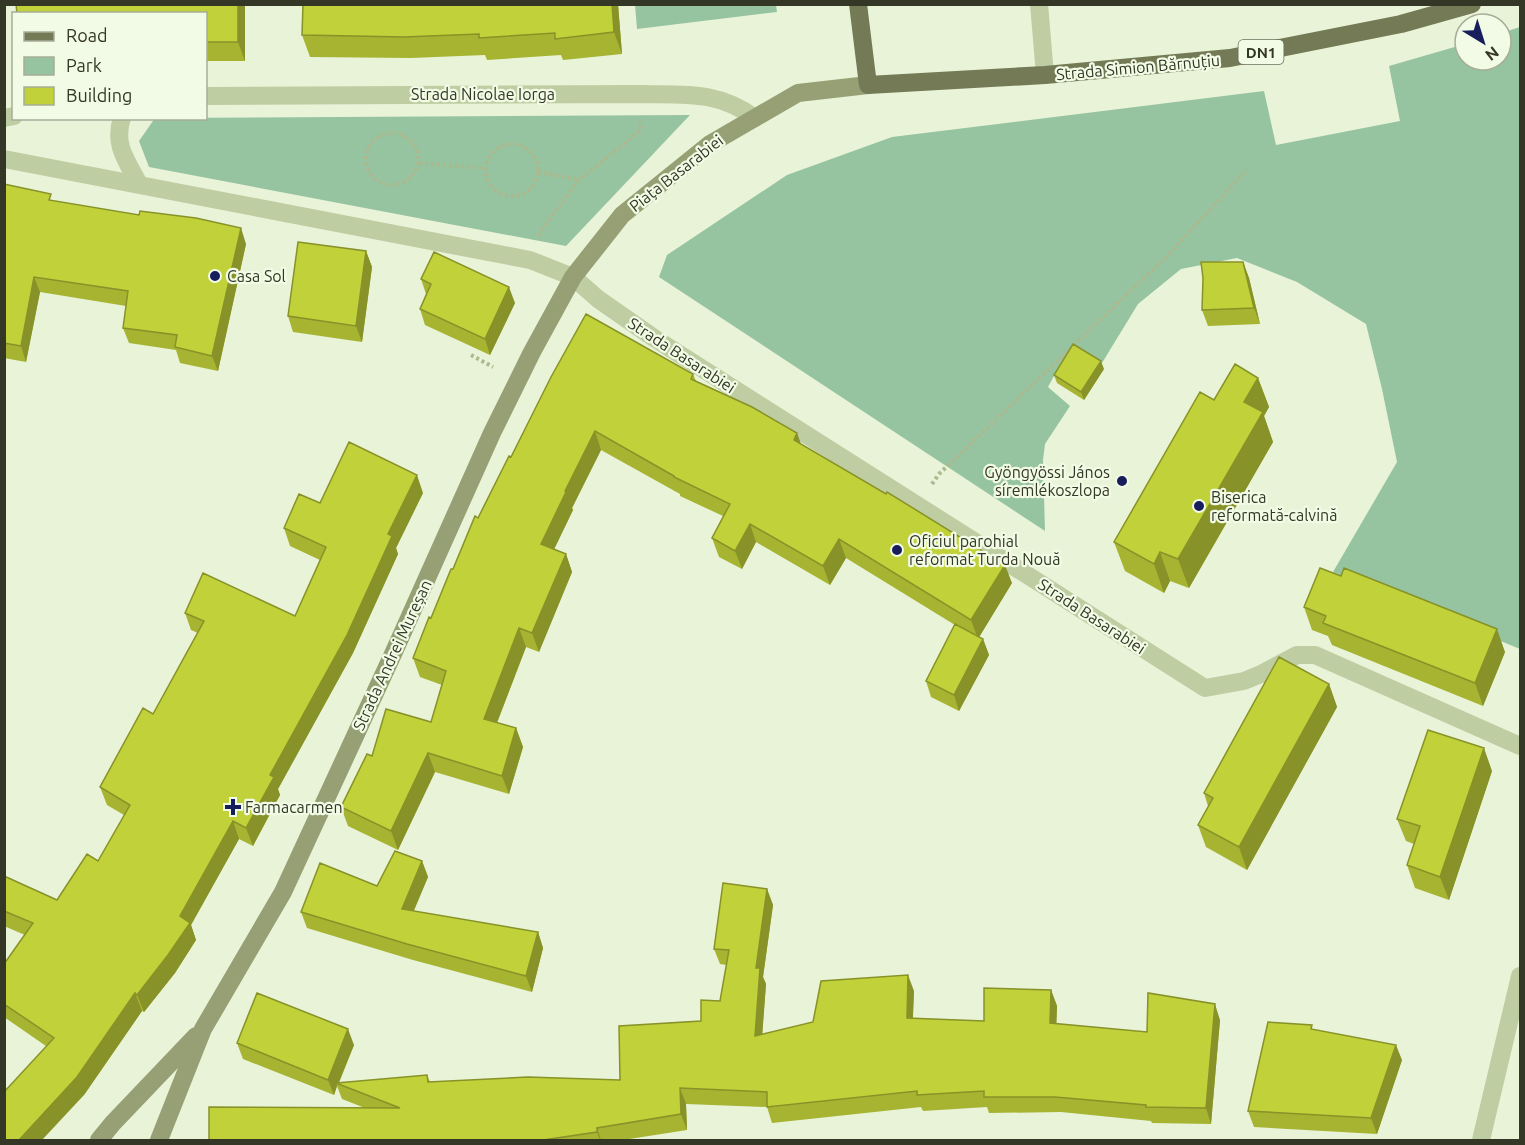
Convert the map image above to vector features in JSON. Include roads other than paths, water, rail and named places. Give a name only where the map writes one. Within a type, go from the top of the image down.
[{"type":"main road","points":[[858,4],[868,85]]},
{"type":"main road","name":"Strada Simion Bărnuțiu","points":[[798,93],[868,85],[1045,75],[1230,58],[1401,24],[1472,4]]},
{"type":"main road","name":"Piața Basarabiei","points":[[573,277],[622,215],[710,144],[798,93]]},
{"type":"main road","name":"Strada Andrei Mureșan","points":[[159,1140],[203,1029],[283,892],[492,433],[532,352],[573,277]]},
{"type":"main road","name":"Strada Andrei Mureșan","points":[[99,1140],[203,1029]]},
{"type":"street","points":[[1039,4],[1045,75]]},
{"type":"street","name":"Strada Nicolae Iorga","points":[[207,96],[639,94],[715,97],[730,102],[755,118]]},
{"type":"street","points":[[121,120],[117,131],[120,148],[139,184]]},
{"type":"street","points":[[4,159],[530,260],[573,277]]},
{"type":"street","name":"Strada Basarabiei","points":[[573,277],[598,299],[654,338],[1204,688],[1244,681],[1261,675],[1297,655],[1315,655],[1521,746]]},
{"type":"street","points":[[1481,1140],[1521,976]]},
{"type":"place","name":"Casa Sol","points":[[215,276]]},
{"type":"place","name":"Gyöngyössi János síremlékoszlopa","points":[[1122,481]]},
{"type":"place","name":"Biserica reformată-calvină","points":[[1199,506]]},
{"type":"place","name":"Oficiul parohial reformat Turda Nouă","points":[[897,550]]},
{"type":"place","name":"Farmacarmen","points":[[233,807]]}]
